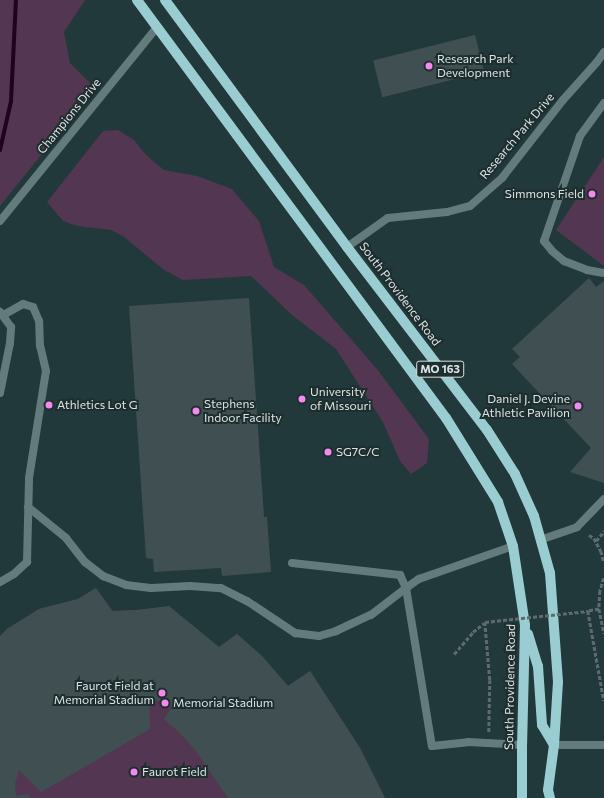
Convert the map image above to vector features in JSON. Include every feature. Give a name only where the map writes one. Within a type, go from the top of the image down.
[{"type":"main road","name":"South Providence Road","points":[[137,0],[446,418],[498,502],[513,546],[525,625],[522,798]]},
{"type":"main road","name":"South Providence Road","points":[[169,2],[347,247],[487,430],[515,474],[534,516],[550,573],[558,682],[554,745],[548,790],[550,798]]},
{"type":"main road","points":[[525,625],[538,666],[542,725],[554,745]]},
{"type":"street","name":"Champions Drive","points":[[0,221],[157,26]]},
{"type":"street","name":"Research Park Drive","points":[[347,247],[388,218],[446,212],[470,206],[502,178],[563,100],[604,52]]},
{"type":"street","points":[[604,103],[580,136],[544,241],[552,251],[564,260],[587,270],[604,273]]},
{"type":"street","points":[[0,393],[10,344],[11,327],[1,313],[23,304],[33,307],[39,321],[40,346],[46,371],[29,478],[27,562],[14,574],[0,582]]},
{"type":"street","points":[[540,540],[577,527],[604,499]]},
{"type":"street","points":[[28,507],[66,538],[85,562],[103,576],[126,585],[151,588],[190,586],[221,588],[247,601],[295,633],[319,636],[336,631],[371,615],[419,579],[513,546]]},
{"type":"street","points":[[292,563],[400,575],[406,588],[432,746],[468,742],[522,745]]},
{"type":"street","points":[[554,745],[604,745]]},
{"type":"path","points":[[596,542],[604,531]]},
{"type":"path","points":[[589,535],[596,542],[601,551],[604,563]]},
{"type":"path","points":[[604,578],[600,591],[599,609],[604,633]]},
{"type":"path","points":[[454,654],[473,632],[485,622],[599,609]]},
{"type":"path","points":[[588,611],[604,701]]},
{"type":"path","points":[[485,622],[490,680],[488,743]]},
{"type":"shaded area","name":"University of Missouri","points":[[0,0],[604,0],[604,798],[0,798]]},
{"type":"shaded area","points":[[0,0],[85,0],[64,32],[70,63],[95,88],[0,206]]},
{"type":"shaded area","points":[[118,130],[134,140],[146,155],[164,170],[197,176],[232,189],[259,221],[274,267],[304,285],[377,369],[429,439],[427,463],[411,474],[400,461],[383,422],[336,349],[292,315],[251,276],[183,280],[164,270],[123,236],[111,230],[77,226],[63,221],[47,202],[103,131]]},
{"type":"shaded area","name":"Simmons Field","points":[[604,157],[604,266],[556,230]]},
{"type":"shaded area","name":"Memorial Stadium","points":[[96,588],[113,611],[136,610],[189,623],[219,647],[237,634],[262,656],[288,686],[310,671],[360,748],[385,798],[0,798],[0,636],[7,629],[39,609],[78,599]]},
{"type":"building","name":"Research Park Development","points":[[475,35],[484,72],[382,97],[373,60]]},
{"type":"building","name":"Daniel J. Devine Athletic Pavilion","points":[[589,278],[596,287],[604,281],[604,483],[570,472],[591,448],[512,364],[520,357],[512,349]]},
{"type":"building","name":"Stephens Indoor Facility","points":[[249,298],[264,517],[267,517],[271,572],[222,576],[221,568],[154,572],[153,559],[146,558],[129,306]]},
{"type":"building","name":"Memorial Stadium","points":[[96,588],[112,611],[169,606],[219,647],[237,634],[262,656],[288,686],[310,671],[360,748],[385,798],[228,798],[195,750],[181,734],[164,719],[172,707],[164,702],[149,699],[150,729],[41,792],[19,770],[15,784],[16,796],[29,794],[30,798],[0,798],[0,636],[7,629],[39,609],[78,599]]},
{"type":"waterway","points":[[0,150],[11,101],[16,0]]},
{"type":"place","name":"Research Park Development","points":[[429,66]]},
{"type":"place","name":"Simmons Field","points":[[592,194]]},
{"type":"place","name":"University of Missouri","points":[[302,399]]},
{"type":"place","name":"Athletics Lot G","points":[[49,405]]},
{"type":"place","name":"Daniel J. Devine Athletic Pavilion","points":[[578,406]]},
{"type":"place","name":"Stephens Indoor Facility","points":[[196,411]]},
{"type":"place","name":"SG7C/C","points":[[328,452]]},
{"type":"place","name":"Faurot Field at Memorial Stadium","points":[[162,693]]},
{"type":"place","name":"Memorial Stadium","points":[[165,703]]},
{"type":"place","name":"Faurot Field","points":[[134,772]]}]
